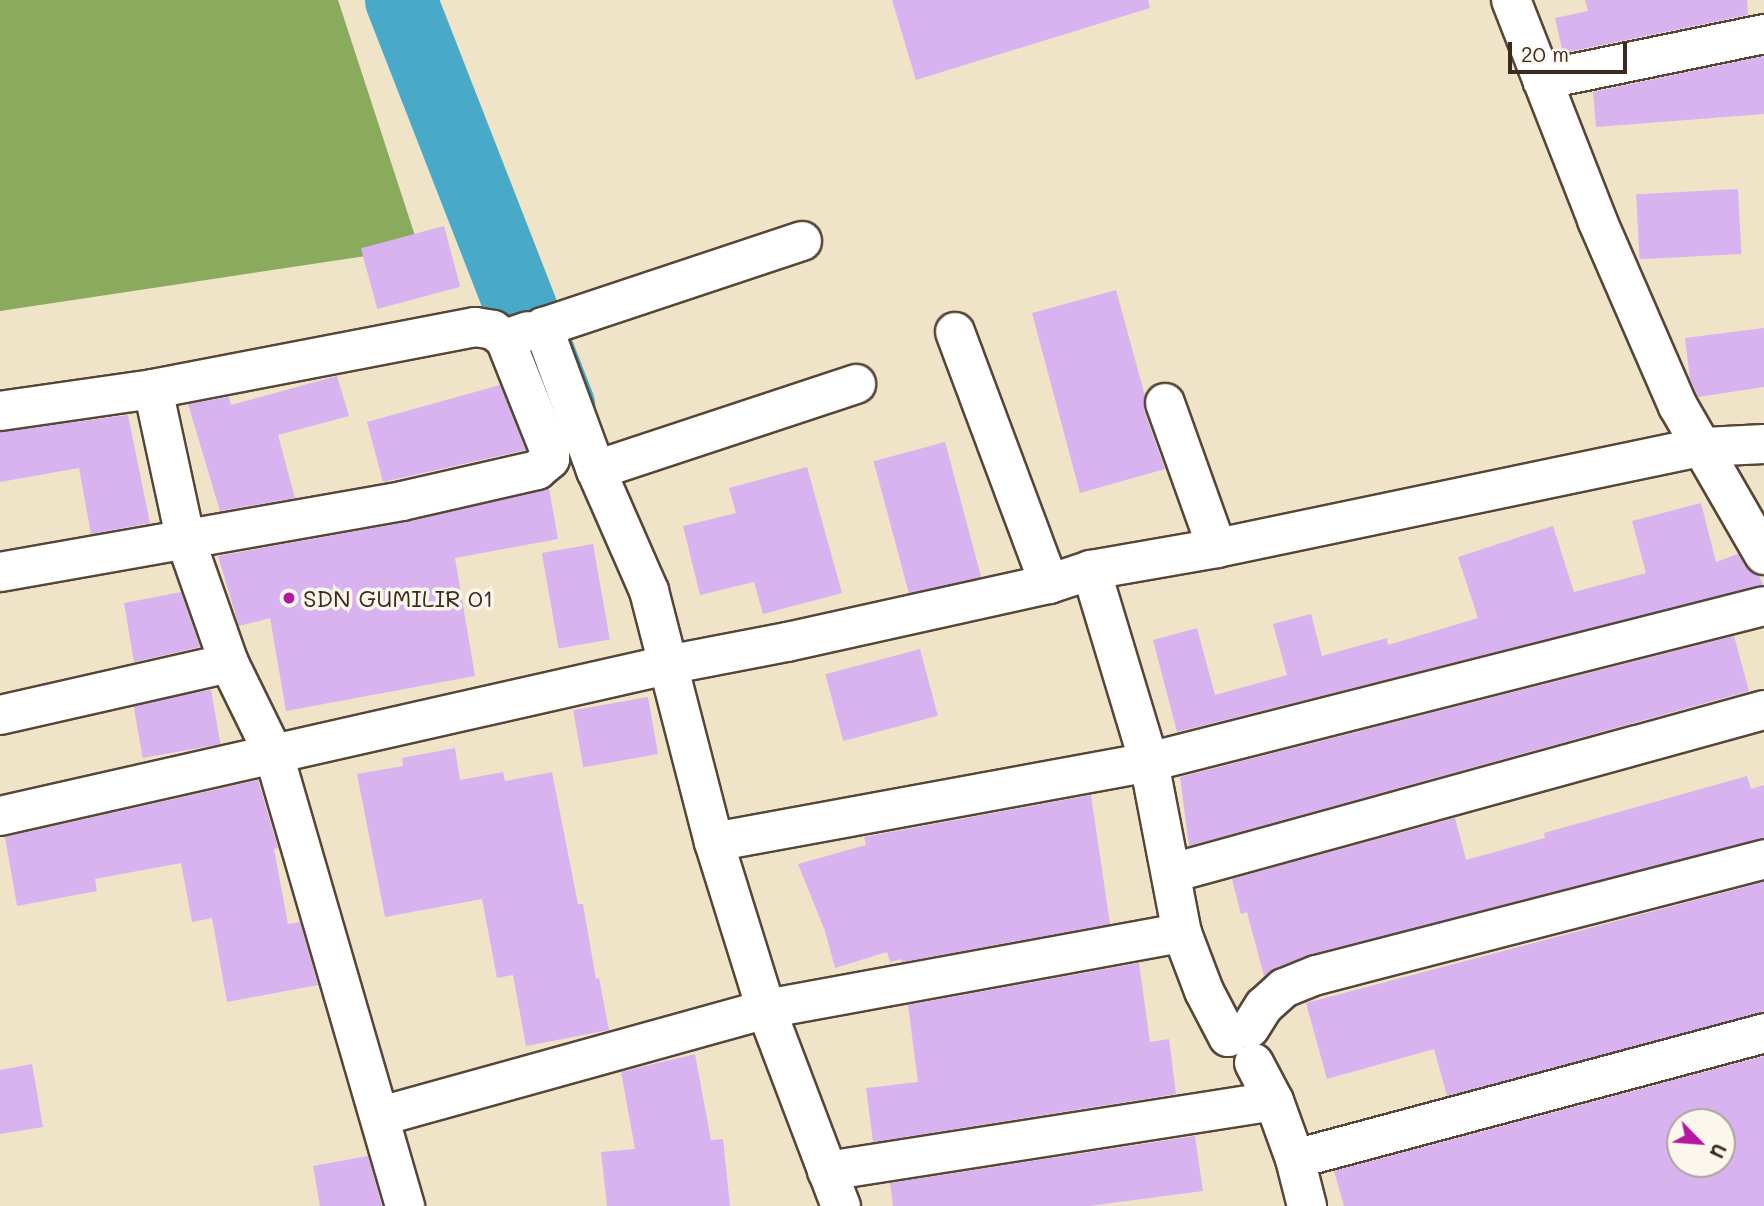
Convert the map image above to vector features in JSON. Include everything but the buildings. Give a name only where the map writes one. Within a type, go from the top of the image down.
[{"type":"street","points":[[1511,0],[1597,220],[1678,406],[1764,555]]},
{"type":"street","points":[[1542,80],[1764,34]]},
{"type":"street","points":[[0,411],[153,390],[475,327],[526,332],[802,240]]},
{"type":"street","points":[[526,332],[596,470],[649,591],[715,842],[766,1009],[841,1206]]},
{"type":"street","points":[[0,572],[402,501],[537,470],[546,465],[550,452],[526,332]]},
{"type":"street","points":[[955,332],[1049,584]]},
{"type":"street","points":[[596,470],[856,384]]},
{"type":"street","points":[[153,390],[186,541],[229,663],[274,755],[405,1206]]},
{"type":"street","points":[[1165,403],[1217,548]]},
{"type":"street","points":[[0,816],[667,665],[1049,584],[1091,570],[1217,548],[1702,447],[1764,443]]},
{"type":"street","points":[[1091,570],[1149,762],[1182,933],[1204,991],[1244,1043],[1274,1101],[1295,1159],[1307,1206]]},
{"type":"street","points":[[715,842],[1149,762],[1764,606]]},
{"type":"street","points":[[0,715],[229,663]]},
{"type":"street","points":[[1172,873],[1764,710]]},
{"type":"street","points":[[1244,1043],[1264,1006],[1284,988],[1317,975],[1764,859]]},
{"type":"street","points":[[381,1116],[766,1009],[1182,933]]},
{"type":"street","points":[[1295,1159],[1764,1033]]},
{"type":"street","points":[[827,1171],[1274,1101]]},
{"type":"green space","points":[[0,0],[338,0],[419,248],[0,311]]},
{"type":"waterway","points":[[401,0],[559,406]]},
{"type":"place","name":"SDN GUMILIR 01","points":[[289,598]]}]
